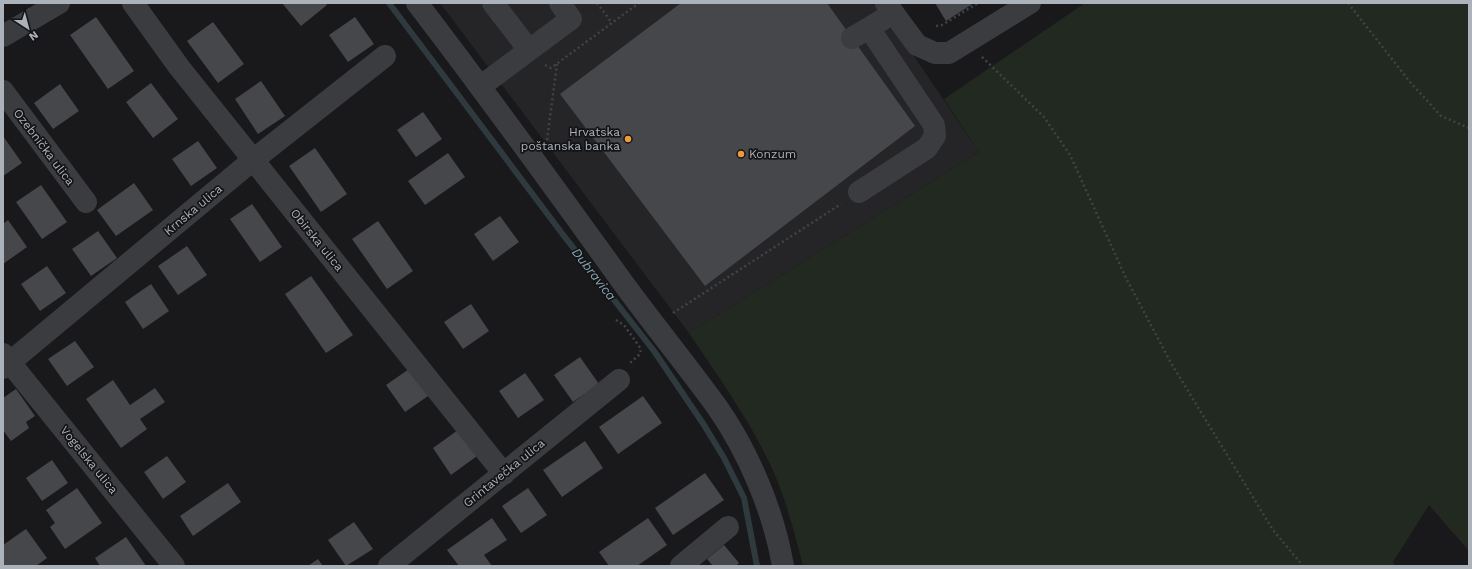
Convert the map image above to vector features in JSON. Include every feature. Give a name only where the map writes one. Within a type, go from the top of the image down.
[{"type":"street","points":[[3,36],[59,3]]},
{"type":"street","name":"Obirska ulica","points":[[133,3],[180,67],[253,160],[504,474]]},
{"type":"street","points":[[417,3],[481,86],[650,320],[718,408],[741,447],[759,487],[770,514],[780,547],[783,566]]},
{"type":"street","points":[[493,3],[529,50]]},
{"type":"street","points":[[481,86],[571,19],[560,3]]},
{"type":"street","points":[[859,192],[927,148],[935,136],[934,125],[860,33],[890,8],[917,45],[935,53],[949,53],[1030,3]]},
{"type":"street","name":"Krnska ulica","points":[[5,361],[253,160],[385,56]]},
{"type":"street","name":"Ozebnička ulica","points":[[3,92],[86,202]]},
{"type":"street","name":"Vogelska ulica","points":[[5,361],[174,566]]},
{"type":"street","name":"Grintavečka ulica","points":[[389,566],[619,380]]},
{"type":"street","points":[[681,566],[728,527]]},
{"type":"path","points":[[597,3],[612,23]]},
{"type":"path","points":[[936,26],[942,25],[978,3]]},
{"type":"path","points":[[1348,3],[1410,82],[1441,116],[1469,128]]},
{"type":"path","points":[[967,43],[1044,117],[1070,155],[1126,278],[1171,363],[1273,530],[1303,566]]},
{"type":"path","points":[[547,144],[557,64]]},
{"type":"path","points":[[670,316],[859,192]]},
{"type":"path","points":[[616,320],[624,325],[640,348],[640,354],[625,367],[619,380]]},
{"type":"shaded area","points":[[440,3],[878,3],[979,152],[689,333]]},
{"type":"shaded area","points":[[1085,3],[1469,3],[1469,551],[1429,505],[1393,562],[1395,566],[803,566],[783,496],[765,454],[756,436],[689,333],[979,152],[944,99]]},
{"type":"building","points":[[282,3],[325,3],[327,5],[301,26]]},
{"type":"building","name":"Konzum","points":[[681,3],[827,3],[915,126],[705,286],[560,94]]},
{"type":"building","points":[[935,3],[974,3],[946,21]]},
{"type":"building","points":[[96,17],[134,71],[108,89],[70,35]]},
{"type":"building","points":[[355,17],[374,44],[348,62],[329,35]]},
{"type":"building","points":[[213,22],[244,64],[218,83],[187,41]]},
{"type":"building","points":[[261,81],[285,116],[258,134],[235,99]]},
{"type":"building","points":[[151,83],[178,119],[153,138],[126,102]]},
{"type":"building","points":[[60,84],[79,111],[53,129],[34,103]]},
{"type":"building","points":[[423,112],[442,139],[416,157],[397,130]]},
{"type":"building","points":[[3,136],[22,163],[3,176]]},
{"type":"building","points":[[198,141],[217,168],[191,186],[172,159]]},
{"type":"building","points":[[315,148],[347,194],[321,212],[289,166]]},
{"type":"building","points":[[448,153],[465,177],[425,205],[408,181]]},
{"type":"building","points":[[134,183],[153,210],[116,236],[97,210]]},
{"type":"building","points":[[41,185],[67,222],[42,239],[16,202]]},
{"type":"building","points":[[252,204],[282,247],[260,262],[230,219]]},
{"type":"building","points":[[500,216],[519,242],[493,261],[474,234]]},
{"type":"building","points":[[8,220],[27,247],[3,264],[3,224]]},
{"type":"building","points":[[378,221],[413,271],[387,289],[352,239]]},
{"type":"building","points":[[98,231],[117,258],[91,276],[72,249]]},
{"type":"building","points":[[187,246],[207,275],[178,295],[158,266]]},
{"type":"building","points":[[47,266],[66,293],[40,311],[21,284]]},
{"type":"building","points":[[311,276],[353,335],[326,353],[285,294]]},
{"type":"building","points":[[151,284],[169,311],[143,329],[125,302]]},
{"type":"building","points":[[471,304],[489,331],[463,349],[444,322]]},
{"type":"building","points":[[75,341],[94,367],[67,386],[48,359]]},
{"type":"building","points":[[580,357],[599,384],[573,402],[554,375]]},
{"type":"building","points":[[412,367],[431,394],[405,412],[386,385]]},
{"type":"building","points":[[525,373],[544,400],[518,418],[499,391]]},
{"type":"building","points":[[113,380],[130,405],[155,388],[165,402],[140,419],[147,429],[121,448],[86,399]]},
{"type":"building","points":[[16,389],[35,416],[26,422],[29,428],[11,441],[3,430],[3,398]]},
{"type":"building","points":[[643,396],[662,423],[618,454],[599,427]]},
{"type":"building","points":[[458,430],[477,456],[451,475],[433,448]]},
{"type":"building","points":[[585,441],[603,468],[562,497],[543,470]]},
{"type":"building","points":[[167,456],[186,482],[163,499],[144,472]]},
{"type":"building","points":[[52,460],[68,483],[42,501],[26,478]]},
{"type":"building","points":[[705,473],[724,500],[673,535],[655,508]]},
{"type":"building","points":[[228,483],[241,502],[193,536],[180,516]]},
{"type":"building","points":[[77,488],[102,523],[65,549],[50,527],[55,523],[46,510]]},
{"type":"building","points":[[528,488],[547,515],[521,533],[502,506]]},
{"type":"building","points":[[492,518],[507,540],[484,555],[492,566],[459,566],[447,550]]},
{"type":"building","points":[[648,518],[667,545],[637,566],[609,566],[599,552]]},
{"type":"building","points":[[354,522],[373,549],[346,566],[328,540]]},
{"type":"building","points":[[26,529],[47,558],[36,566],[3,566],[3,545]]},
{"type":"building","points":[[126,537],[146,566],[100,566],[95,558]]},
{"type":"building","points":[[724,545],[739,563],[736,566],[713,566],[707,559]]},
{"type":"building","points":[[318,559],[323,566],[308,566]]},
{"type":"waterway","name":"Dubravica","points":[[389,3],[564,236],[654,351],[704,425],[724,458],[744,498],[757,566]]},
{"type":"place","name":"Hrvatska poštanska banka","points":[[628,139]]},
{"type":"place","name":"Konzum","points":[[741,154]]}]
